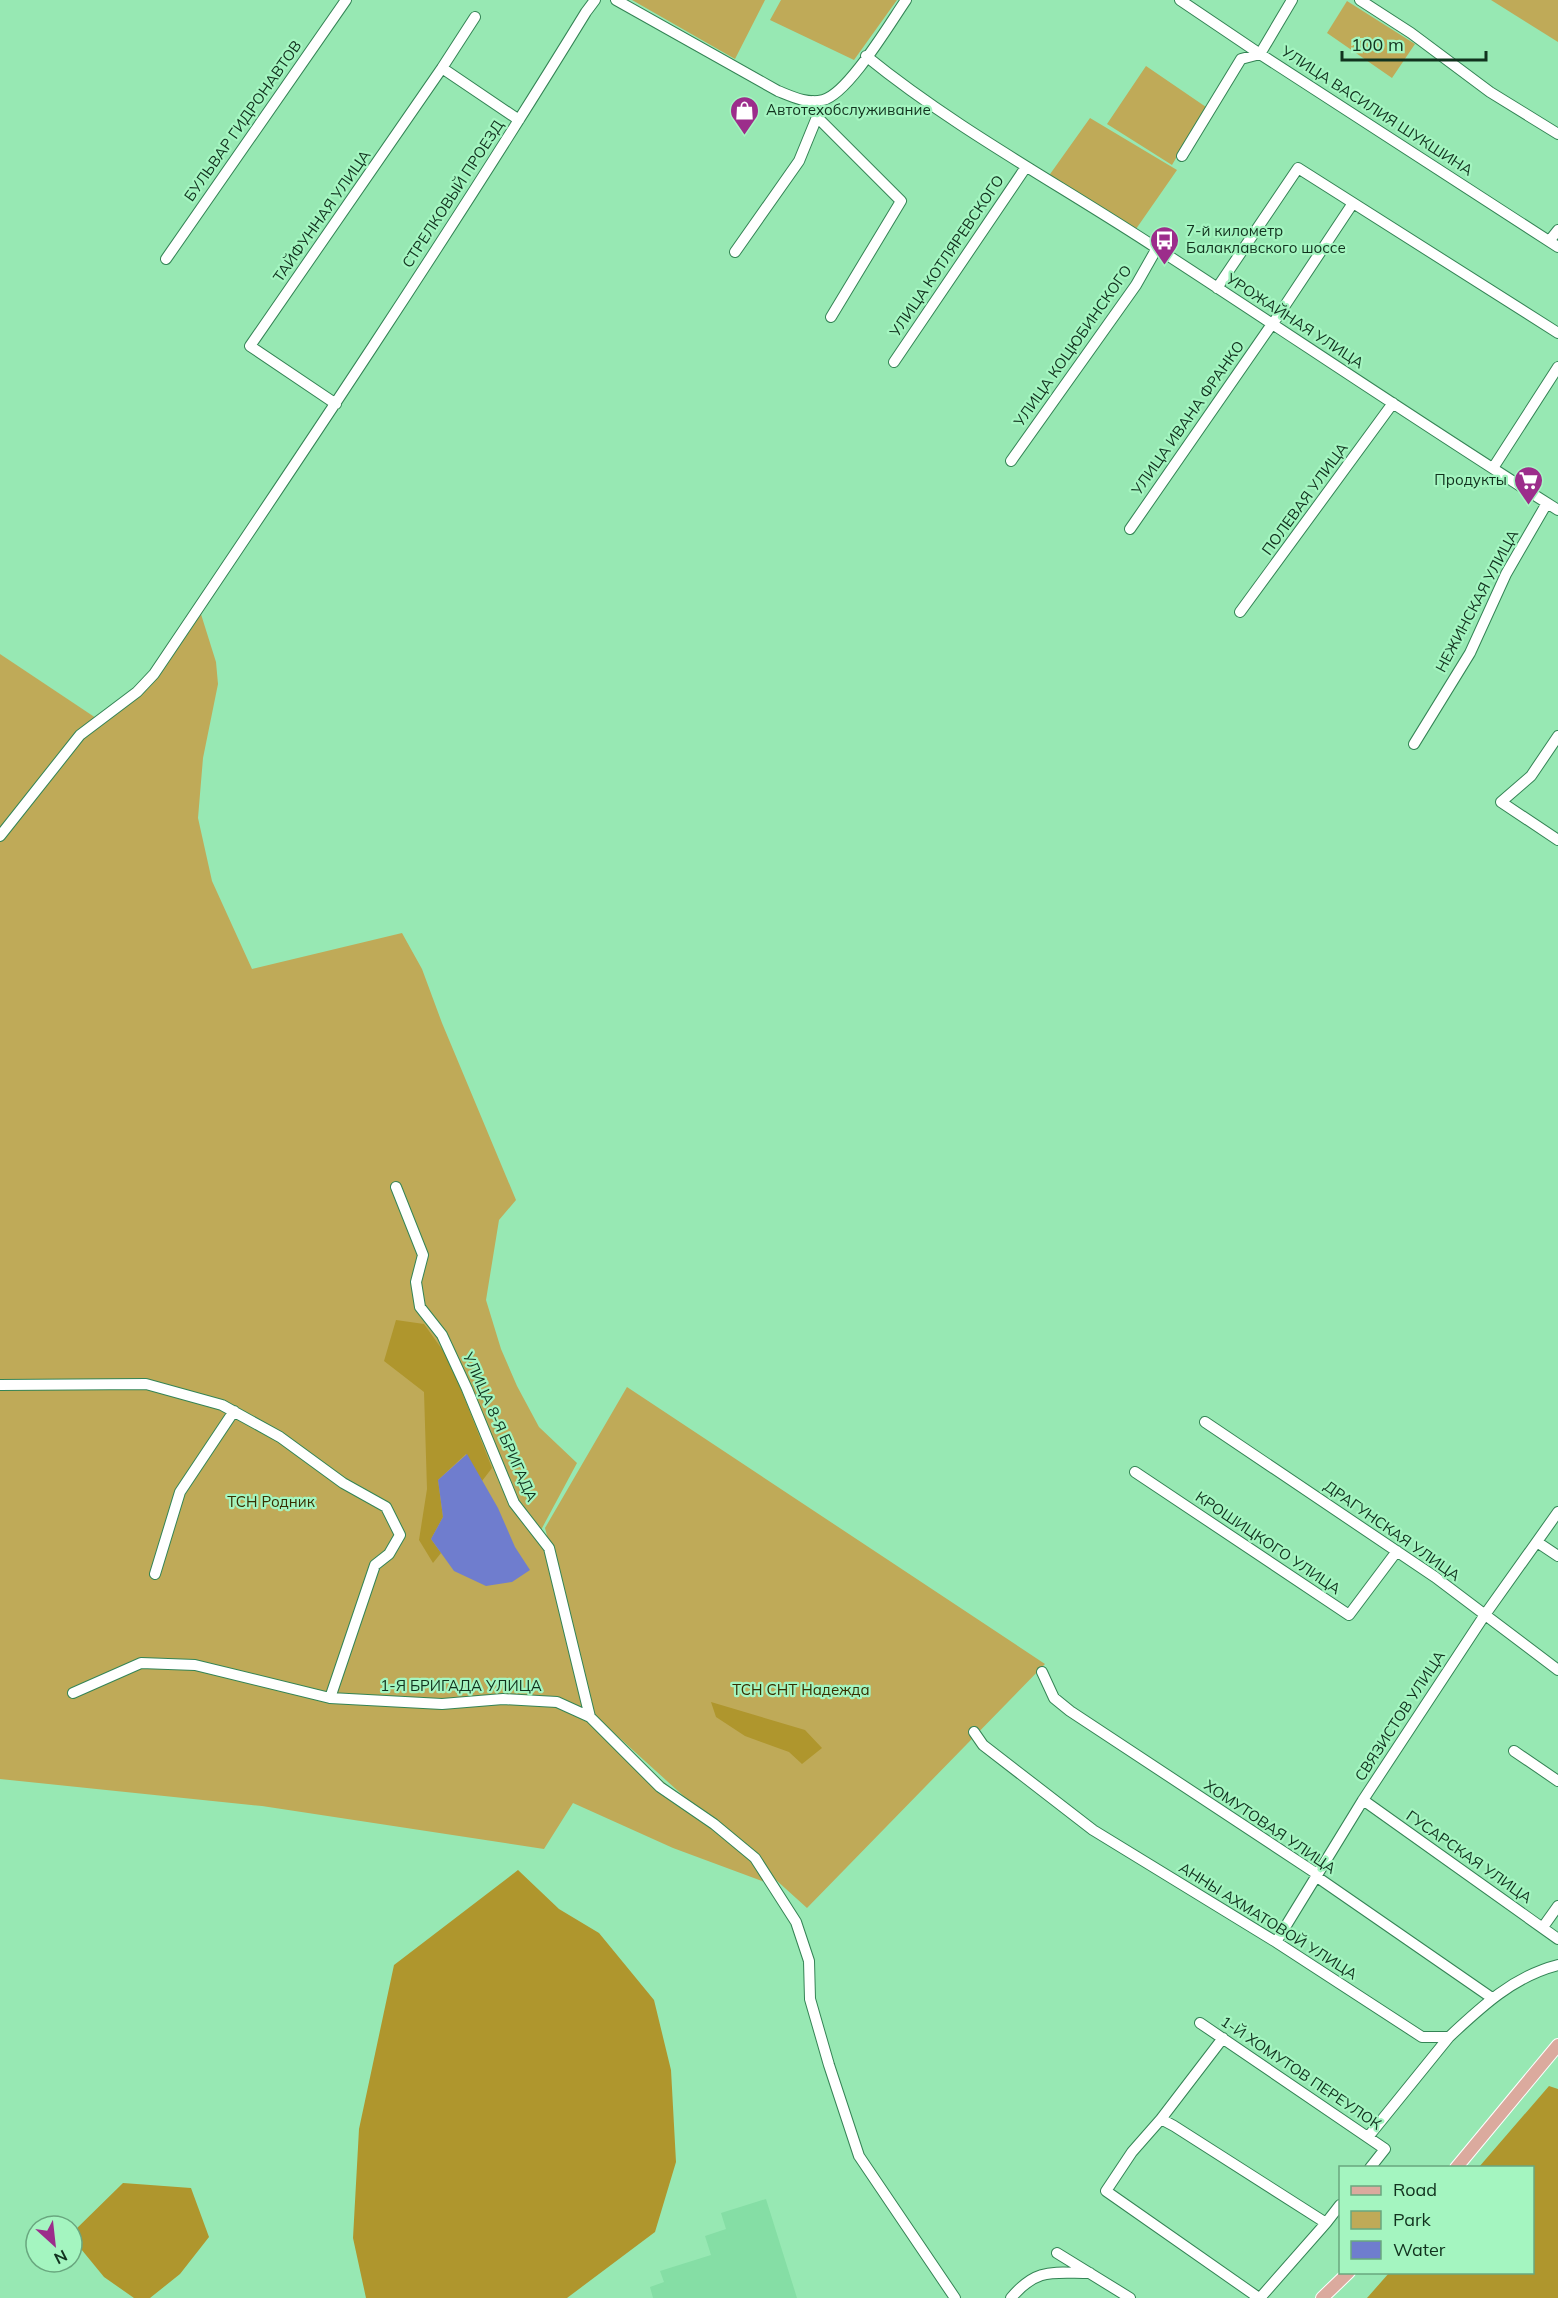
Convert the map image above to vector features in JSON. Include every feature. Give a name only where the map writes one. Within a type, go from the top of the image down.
[{"type":"main road","points":[[1458,2166],[1558,2045]]},
{"type":"main road","points":[[1322,2298],[1347,2274]]},
{"type":"street","name":"БУЛЬВАР ГИДРОНАВТОВ","points":[[166,259],[346,0]]},
{"type":"street","name":"СТРЕЛКОВЫЙ ПРОЕЗД","points":[[0,836],[80,735],[137,692],[154,674],[336,404],[586,12],[596,0]]},
{"type":"street","points":[[616,0],[778,91],[798,100],[813,101],[825,100],[842,88],[906,0]]},
{"type":"street","name":"УЛИЦА ВАСИЛИЯ ШУКШИНА","points":[[1180,0],[1554,244]]},
{"type":"street","points":[[1182,156],[1241,58],[1260,54],[1293,0]]},
{"type":"street","points":[[1360,0],[1411,33],[1490,92],[1558,134]]},
{"type":"street","name":"ТАЙФУННАЯ УЛИЦА","points":[[336,404],[250,346],[475,17]]},
{"type":"street","name":"УРОЖАЙНАЯ УЛИЦА","points":[[866,56],[898,82],[1026,167],[1157,248],[1558,510]]},
{"type":"street","points":[[442,68],[519,120]]},
{"type":"street","points":[[735,252],[799,161],[816,117],[813,101]]},
{"type":"street","points":[[816,117],[901,201],[831,317]]},
{"type":"street","name":"УЛИЦА КОТЛЯРЕВСКОГО","points":[[894,362],[1026,167]]},
{"type":"street","points":[[1217,288],[1298,168],[1558,333]]},
{"type":"street","name":"УЛИЦА ИВАНА ФРАНКО","points":[[1130,529],[1272,325],[1353,202]]},
{"type":"street","points":[[1554,244],[1558,230]]},
{"type":"street","name":"УЛИЦА КОЦЮБИНСКОГО","points":[[1011,461],[1136,285],[1157,248]]},
{"type":"street","points":[[1493,468],[1558,367]]},
{"type":"street","name":"ПОЛЕВАЯ УЛИЦА","points":[[1240,612],[1393,404]]},
{"type":"street","name":"НЕЖИНСКАЯ УЛИЦА","points":[[1414,744],[1470,653],[1506,574],[1547,503]]},
{"type":"street","points":[[1558,736],[1532,776],[1501,802],[1558,840]]},
{"type":"street","name":"УЛИЦА 8-Я БРИГАДА","points":[[396,1187],[423,1256],[416,1282],[420,1307],[442,1335],[514,1503],[549,1548],[590,1717]]},
{"type":"street","points":[[0,1385],[146,1384],[222,1405],[280,1437],[343,1483],[386,1507],[400,1535],[389,1554],[375,1565],[330,1698]]},
{"type":"street","points":[[155,1574],[180,1492],[234,1412]]},
{"type":"street","name":"ДРАГУНСКАЯ УЛИЦА","points":[[1205,1422],[1435,1577],[1558,1670]]},
{"type":"street","name":"КРОШИЦКОГО УЛИЦА","points":[[1135,1472],[1349,1615],[1396,1551]]},
{"type":"street","name":"СВЯЗИСТОВ УЛИЦА","points":[[1276,1942],[1363,1800],[1484,1616],[1558,1512]]},
{"type":"street","points":[[1537,1542],[1558,1556]]},
{"type":"street","name":"1-Я БРИГАДА УЛИЦА","points":[[73,1693],[141,1663],[195,1665],[330,1698],[442,1704],[503,1699],[557,1702],[590,1717]]},
{"type":"street","name":"ХОМУТОВАЯ УЛИЦА","points":[[1042,1672],[1054,1698],[1070,1711],[1314,1872],[1317,1877],[1492,1998]]},
{"type":"street","points":[[590,1717],[660,1787],[714,1824],[755,1858],[796,1922],[809,1961],[810,1999],[859,2156],[955,2298]]},
{"type":"street","name":"АННЫ АХМАТОВОЙ УЛИЦА","points":[[975,1732],[983,1745],[1093,1830],[1276,1942],[1422,2037],[1449,2037]]},
{"type":"street","points":[[1514,1751],[1558,1781]]},
{"type":"street","name":"ГУСАРСКАЯ УЛИЦА","points":[[1363,1800],[1558,1938]]},
{"type":"street","points":[[1543,1928],[1558,1906]]},
{"type":"street","points":[[1368,2137],[1449,2037],[1492,1998],[1542,1969],[1558,1965]]},
{"type":"street","name":"1-Й ХОМУТОВ ПЕРЕУЛОК","points":[[1200,2023],[1385,2149],[1372,2166]]},
{"type":"street","points":[[1223,2038],[1161,2119],[1132,2152],[1106,2191],[1260,2298],[1339,2207]]},
{"type":"street","points":[[1161,2119],[1326,2223]]},
{"type":"street","points":[[1057,2253],[1130,2298]]},
{"type":"street","points":[[1011,2298],[1034,2276],[1051,2273],[1090,2273]]},
{"type":"shaded area","points":[[396,1320],[424,1324],[449,1359],[492,1468],[482,1481],[466,1454],[438,1480],[443,1517],[431,1539],[441,1553],[433,1563],[419,1540],[427,1489],[424,1392],[384,1361]]},
{"type":"shaded area","points":[[711,1702],[805,1730],[822,1748],[802,1764],[789,1752],[745,1736],[716,1717]]},
{"type":"shaded area","points":[[518,1870],[559,1909],[599,1933],[654,2000],[671,2070],[676,2162],[655,2232],[567,2298],[366,2298],[353,2238],[359,2129],[394,1965]]},
{"type":"shaded area","points":[[1549,2086],[1558,2089],[1558,2298],[1367,2298],[1388,2274],[1534,2274],[1534,2166],[1480,2166]]},
{"type":"shaded area","points":[[123,2183],[191,2188],[209,2237],[180,2274],[150,2298],[134,2298],[104,2277],[84,2253],[84,2221]]},
{"type":"shaded area","points":[[766,2199],[797,2298],[653,2298],[650,2287],[664,2282],[660,2271],[711,2255],[705,2236],[726,2229],[721,2213]]},
{"type":"green space","points":[[632,0],[765,0],[735,59]]},
{"type":"green space","points":[[781,0],[897,0],[854,60],[770,20]]},
{"type":"green space","points":[[1491,0],[1558,0],[1558,42]]},
{"type":"green space","points":[[1347,1],[1415,44],[1392,78],[1327,33]]},
{"type":"green space","points":[[1146,66],[1206,107],[1172,165],[1107,124]]},
{"type":"green space","points":[[1090,118],[1177,170],[1136,229],[1048,177]]},
{"type":"green space","name":"ТСН Родник","points":[[200,611],[216,662],[218,684],[203,758],[198,818],[212,881],[252,969],[402,933],[422,969],[442,1023],[516,1200],[499,1220],[486,1300],[501,1349],[517,1386],[539,1427],[577,1463],[541,1530],[584,1708],[781,1888],[673,1848],[573,1803],[544,1849],[262,1806],[0,1779],[0,654],[102,722],[151,682]]},
{"type":"green space","name":"ТСН СНТ Надежда","points":[[627,1387],[1045,1664],[807,1908],[592,1713],[545,1528]]},
{"type":"water","points":[[467,1454],[498,1508],[515,1547],[530,1570],[512,1582],[486,1586],[454,1571],[431,1539],[443,1517],[438,1480]]},
{"type":"place","name":"Автотехобслуживание","points":[[745,136]]},
{"type":"place","name":"7-й километр Балаклавского шоссе","points":[[1165,266]]},
{"type":"place","name":"Продукты","points":[[1528,506]]}]
